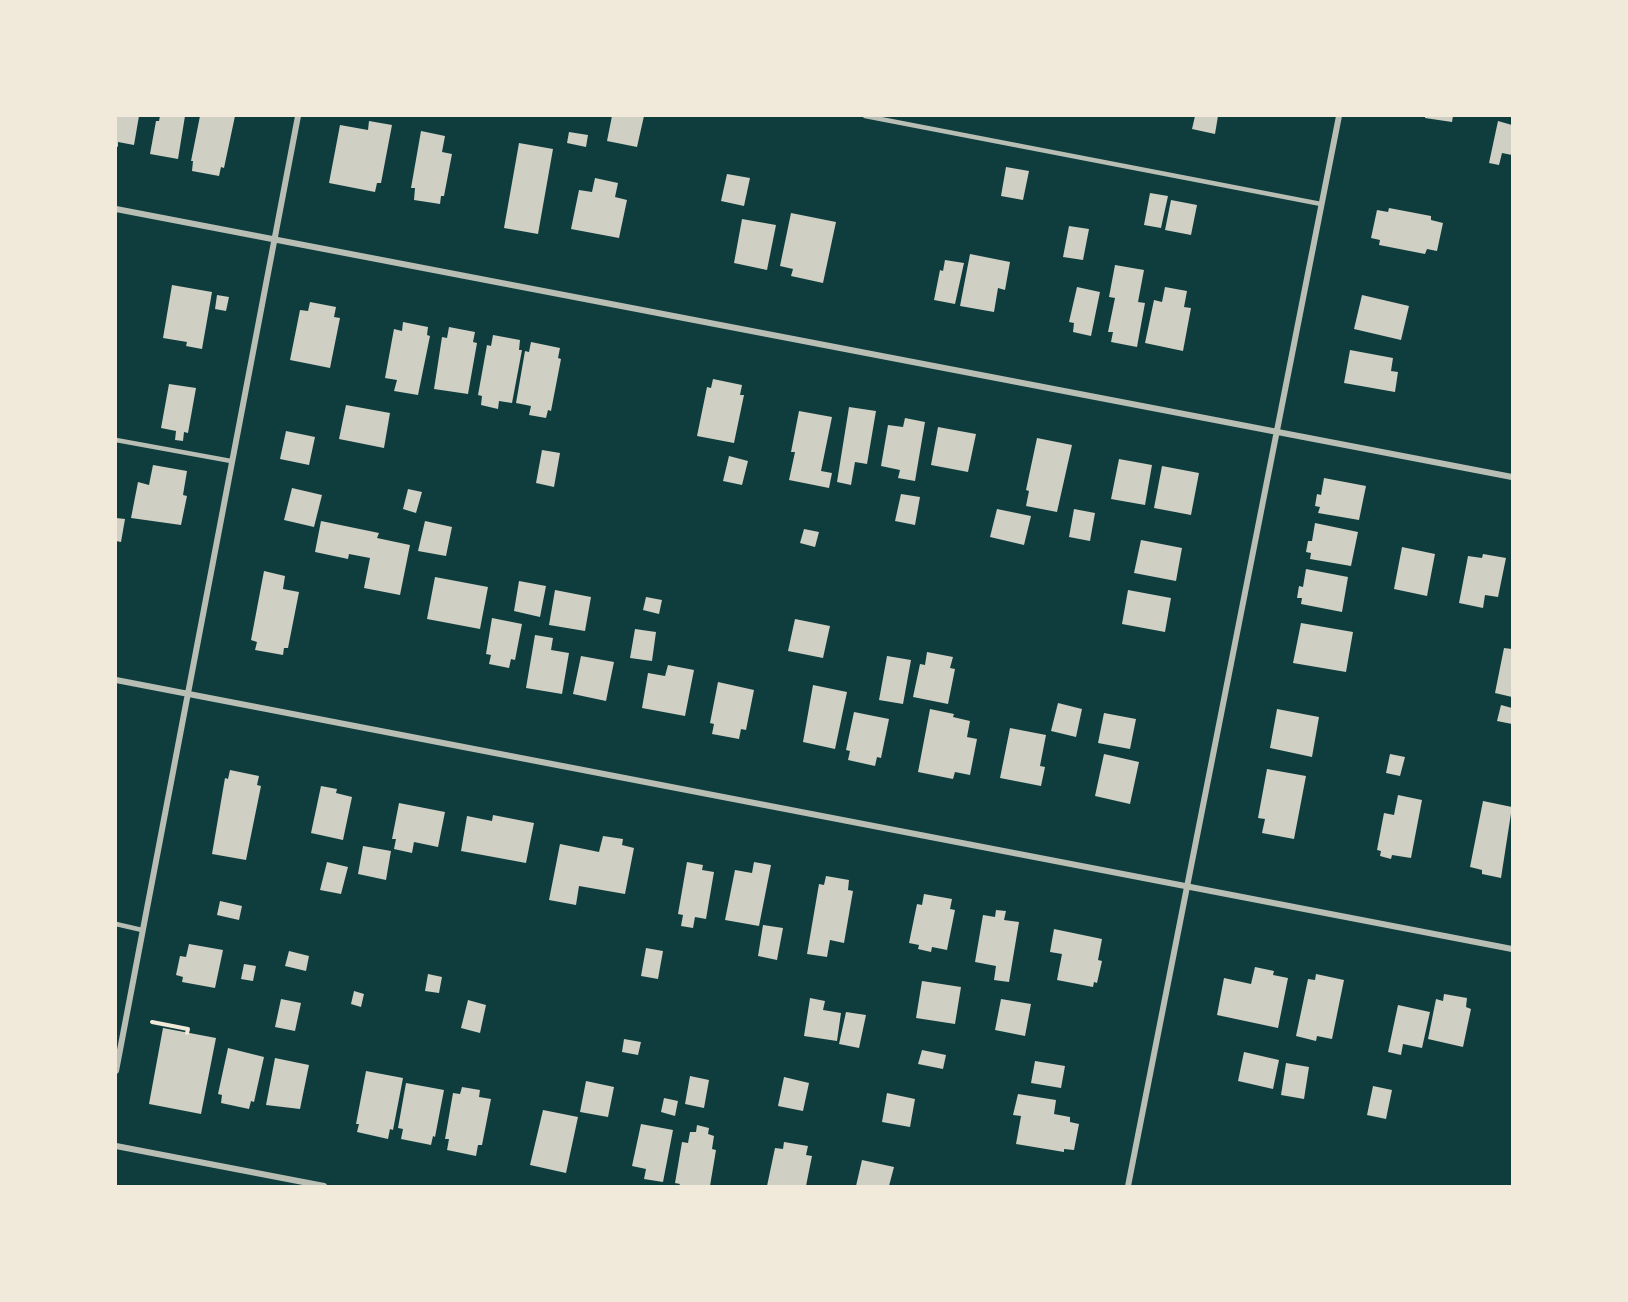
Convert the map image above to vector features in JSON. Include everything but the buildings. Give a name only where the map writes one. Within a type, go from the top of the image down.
[{"type":"street","points":[[116,1071],[298,116]]},
{"type":"street","points":[[1128,1186],[1185,886],[1339,116]]},
{"type":"street","points":[[116,209],[1512,477]]},
{"type":"street","points":[[116,680],[1512,949]]},
{"type":"street","points":[[116,1146],[324,1186]]},
{"type":"lane","points":[[865,116],[1321,204]]},
{"type":"lane","points":[[116,440],[231,461]]},
{"type":"lane","points":[[116,924],[142,930]]},
{"type":"path","points":[[152,1022],[188,1029],[187,1033]]}]
